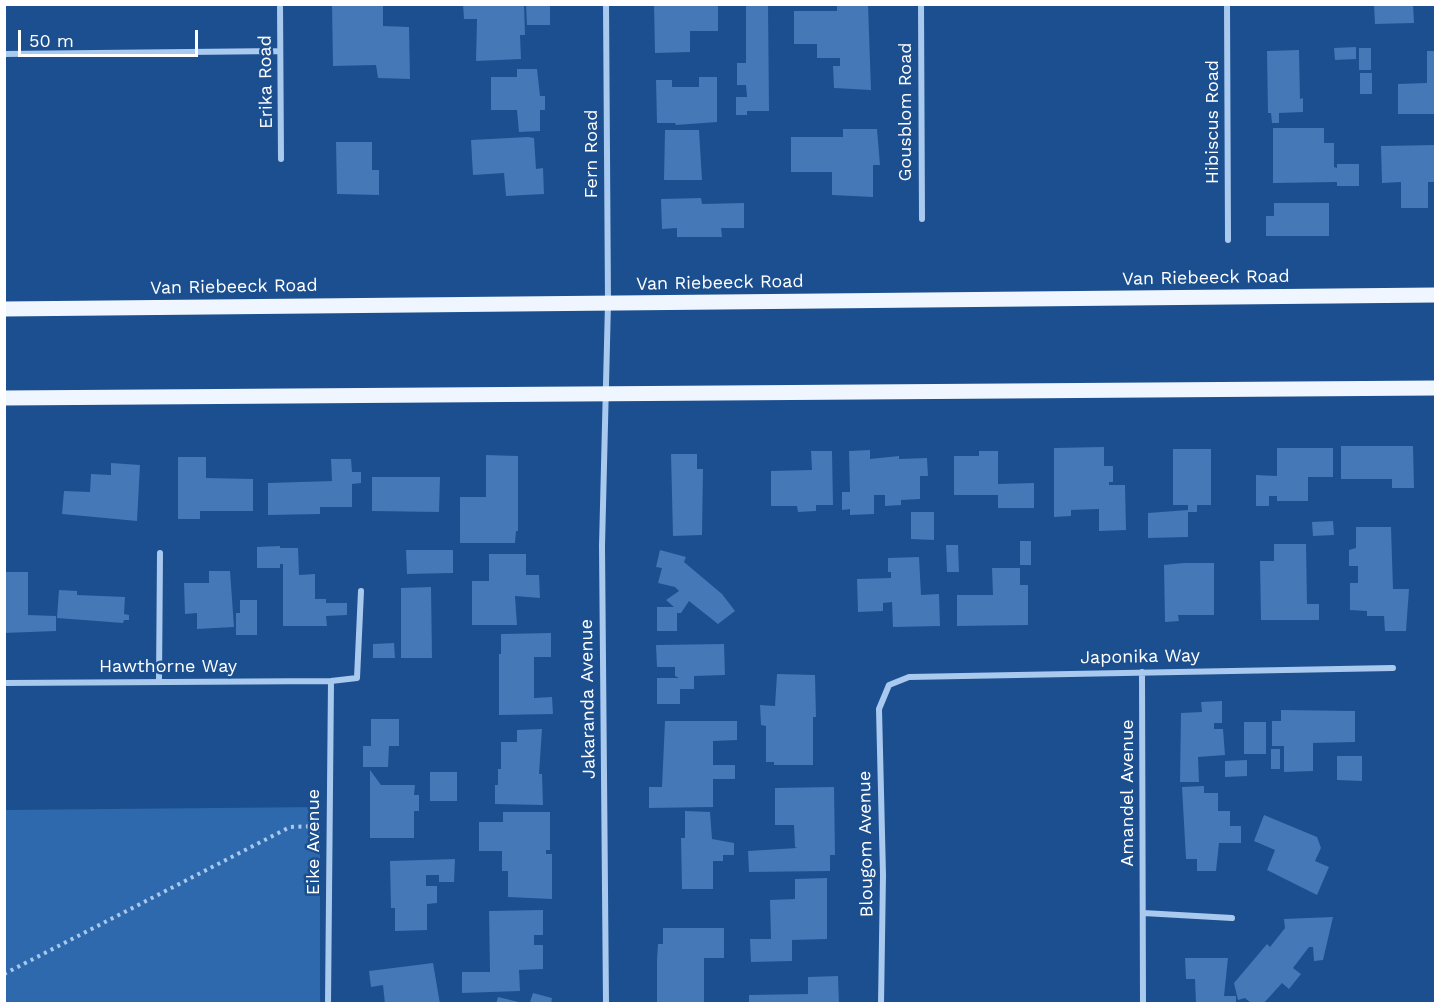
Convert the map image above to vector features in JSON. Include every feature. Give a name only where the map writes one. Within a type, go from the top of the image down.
[{"type":"main road","name":"Van Riebeeck Road","points":[[4,309],[1436,295]]},
{"type":"main road","points":[[4,398],[1436,388]]},
{"type":"street","name":"Erika Road","points":[[280,4],[281,159]]},
{"type":"street","name":"Fern Road","points":[[606,4],[608,303],[606,395]]},
{"type":"street","name":"Gousblom Road","points":[[921,4],[922,219]]},
{"type":"street","name":"Hibiscus Road","points":[[1227,4],[1228,240]]},
{"type":"street","points":[[4,54],[280,51]]},
{"type":"street","name":"Jakaranda Avenue","points":[[606,395],[602,546],[606,1004]]},
{"type":"street","points":[[159,682],[160,553]]},
{"type":"street","name":"Hawthorne Way","points":[[4,683],[331,681],[358,677],[361,591]]},
{"type":"street","name":"Japonika Way","points":[[889,685],[909,678],[1393,668]]},
{"type":"street","name":"Amandel Avenue","points":[[1142,672],[1143,1004]]},
{"type":"street","name":"Eike Avenue","points":[[328,1004],[331,681]]},
{"type":"street","name":"Blougom Avenue","points":[[881,1004],[883,875],[879,709],[889,685]]},
{"type":"street","points":[[1143,913],[1232,918]]},
{"type":"path","points":[[4,974],[290,827],[330,825]]},
{"type":"shaded area","points":[[320,807],[320,1003],[5,1003],[5,810]]},
{"type":"building","points":[[332,4],[383,5],[383,26],[409,27],[410,79],[378,78],[376,65],[333,66]]},
{"type":"building","points":[[463,4],[524,4],[525,35],[520,35],[521,59],[476,61],[477,19],[464,19]]},
{"type":"building","points":[[526,4],[550,4],[550,25],[527,25]]},
{"type":"building","points":[[654,4],[718,4],[718,31],[690,31],[690,52],[655,53]]},
{"type":"building","points":[[746,4],[768,4],[769,111],[747,111],[747,115],[736,115],[736,97],[747,97],[746,85],[737,85],[737,63],[746,63]]},
{"type":"building","points":[[837,4],[868,4],[871,90],[834,88],[833,66],[840,66],[840,58],[817,58],[817,44],[794,44],[794,11],[837,11]]},
{"type":"building","points":[[1374,4],[1413,4],[1414,23],[1375,24]]},
{"type":"building","points":[[1356,47],[1356,59],[1335,60],[1334,48]]},
{"type":"building","points":[[1359,48],[1371,48],[1371,70],[1359,70]]},
{"type":"building","points":[[1299,50],[1300,99],[1303,98],[1303,112],[1279,113],[1279,123],[1272,123],[1271,113],[1268,113],[1267,51]]},
{"type":"building","points":[[1427,51],[1436,51],[1436,114],[1398,114],[1398,84],[1427,83]]},
{"type":"building","points":[[517,69],[537,69],[540,96],[545,96],[545,110],[540,110],[540,131],[519,132],[517,110],[491,110],[491,77],[517,77]]},
{"type":"building","points":[[1360,73],[1372,73],[1372,94],[1360,94]]},
{"type":"building","points":[[699,77],[717,77],[717,122],[676,125],[675,123],[657,123],[656,80],[672,80],[672,87],[699,87]]},
{"type":"building","points":[[1273,128],[1324,128],[1324,143],[1334,143],[1334,167],[1337,168],[1337,164],[1359,164],[1359,186],[1337,186],[1337,182],[1273,183]]},
{"type":"building","points":[[843,129],[877,129],[880,165],[873,165],[873,197],[832,195],[832,172],[791,172],[791,137],[843,137]]},
{"type":"building","points":[[665,130],[699,130],[702,180],[664,180]]},
{"type":"building","points":[[534,138],[536,169],[543,168],[544,194],[506,196],[504,173],[473,175],[471,140]]},
{"type":"building","points":[[336,142],[372,142],[372,170],[379,170],[379,195],[337,194]]},
{"type":"building","points":[[1436,145],[1436,182],[1428,182],[1428,208],[1401,208],[1401,182],[1382,183],[1381,146]]},
{"type":"building","points":[[701,198],[702,204],[744,203],[744,228],[721,228],[722,237],[677,237],[677,228],[662,229],[661,199]]},
{"type":"building","points":[[1274,203],[1329,203],[1329,236],[1266,236],[1266,216],[1274,216]]},
{"type":"building","points":[[1341,446],[1413,446],[1414,488],[1392,488],[1392,479],[1341,479]]},
{"type":"building","points":[[1104,447],[1104,466],[1113,466],[1113,482],[1109,482],[1109,485],[1125,485],[1126,530],[1099,531],[1099,509],[1071,510],[1071,516],[1054,517],[1054,448]]},
{"type":"building","points":[[1277,448],[1333,448],[1333,477],[1308,477],[1308,501],[1277,501],[1277,496],[1269,496],[1269,506],[1256,506],[1256,475],[1277,476]]},
{"type":"building","points":[[1173,449],[1211,449],[1211,505],[1197,505],[1197,512],[1188,512],[1188,537],[1148,538],[1148,513],[1188,510],[1188,505],[1173,505]]},
{"type":"building","points":[[870,450],[870,459],[899,456],[899,459],[927,458],[928,476],[920,476],[920,499],[901,500],[901,505],[885,506],[885,495],[874,495],[874,514],[850,515],[850,509],[842,510],[842,492],[850,492],[849,451]]},
{"type":"building","points":[[811,451],[832,451],[833,505],[816,505],[816,511],[798,512],[797,506],[771,506],[771,471],[812,470]]},
{"type":"building","points":[[979,451],[998,451],[998,484],[1034,483],[1034,508],[998,508],[998,495],[954,495],[954,456],[979,456]]},
{"type":"building","points":[[671,454],[697,454],[697,469],[703,469],[702,535],[673,536]]},
{"type":"building","points":[[486,455],[518,456],[518,531],[516,531],[515,543],[460,543],[460,497],[486,497]]},
{"type":"building","points":[[178,457],[206,457],[206,478],[253,479],[253,511],[200,511],[200,519],[178,519]]},
{"type":"building","points":[[331,459],[351,459],[352,472],[361,472],[361,483],[352,484],[352,507],[320,507],[320,514],[268,515],[268,483],[332,481]]},
{"type":"building","points":[[111,463],[140,465],[137,521],[62,514],[64,491],[90,492],[91,474],[111,475]]},
{"type":"building","points":[[372,477],[440,477],[439,512],[372,511]]},
{"type":"building","points":[[911,512],[934,512],[934,540],[911,539]]},
{"type":"building","points":[[1333,521],[1334,535],[1313,536],[1312,522]]},
{"type":"building","points":[[1356,527],[1391,527],[1393,589],[1409,589],[1406,631],[1385,631],[1384,616],[1367,616],[1367,611],[1350,610],[1350,583],[1358,583],[1358,566],[1349,566],[1349,550],[1356,548]]},
{"type":"building","points":[[1020,541],[1031,541],[1031,565],[1020,565]]},
{"type":"building","points":[[1274,544],[1306,544],[1307,604],[1319,604],[1319,620],[1261,620],[1260,561],[1274,561]]},
{"type":"building","points":[[946,545],[958,545],[959,572],[947,572]]},
{"type":"building","points":[[280,546],[280,548],[298,548],[299,575],[315,574],[315,599],[326,599],[326,603],[347,603],[347,615],[326,616],[327,626],[283,626],[283,564],[280,564],[280,568],[257,568],[257,547]]},
{"type":"building","points":[[406,550],[453,550],[453,573],[407,574]]},
{"type":"building","points":[[660,550],[686,557],[684,562],[722,594],[735,611],[718,624],[689,601],[681,613],[677,613],[677,631],[657,631],[657,607],[674,607],[666,600],[679,591],[675,587],[658,583],[662,568],[656,567]]},
{"type":"building","points":[[489,554],[526,554],[526,575],[539,575],[540,598],[515,596],[517,625],[472,625],[472,581],[489,581]]},
{"type":"building","points":[[919,557],[921,595],[939,594],[940,626],[893,627],[892,602],[883,603],[883,611],[858,612],[857,579],[891,578],[891,572],[888,572],[888,558]]},
{"type":"building","points":[[1214,563],[1214,615],[1178,615],[1179,621],[1165,622],[1164,565]]},
{"type":"building","points":[[992,568],[1020,568],[1020,585],[1028,585],[1028,625],[957,626],[957,595],[993,595]]},
{"type":"building","points":[[209,571],[230,571],[234,627],[197,629],[197,613],[185,614],[184,583],[209,583]]},
{"type":"building","points":[[4,572],[28,572],[28,615],[56,616],[56,631],[4,633]]},
{"type":"building","points":[[431,587],[432,658],[401,658],[401,588]]},
{"type":"building","points":[[59,590],[77,591],[77,595],[125,597],[124,614],[129,615],[129,620],[124,620],[123,623],[57,618]]},
{"type":"building","points":[[240,600],[257,600],[257,635],[236,635],[236,613],[240,613]]},
{"type":"building","points":[[551,633],[551,657],[534,657],[534,698],[552,697],[553,714],[499,715],[501,634]]},
{"type":"building","points":[[394,643],[395,658],[373,658],[373,644]]},
{"type":"building","points":[[724,644],[725,675],[694,676],[694,689],[680,689],[680,704],[657,704],[657,678],[679,678],[675,676],[675,667],[657,667],[656,645]]},
{"type":"building","points":[[777,674],[815,675],[816,717],[813,717],[813,765],[774,765],[774,762],[766,762],[766,726],[761,725],[760,705],[775,706]]},
{"type":"building","points":[[1222,701],[1222,723],[1214,723],[1214,729],[1223,729],[1225,755],[1198,757],[1199,782],[1180,782],[1181,713],[1202,712],[1201,702]]},
{"type":"building","points":[[1281,710],[1355,711],[1355,742],[1313,743],[1313,771],[1284,772],[1284,746],[1272,746],[1272,721],[1281,721]]},
{"type":"building","points":[[371,719],[399,719],[399,746],[389,746],[388,767],[363,767],[363,746],[371,746]]},
{"type":"building","points":[[665,721],[737,721],[737,740],[713,741],[713,765],[735,765],[735,779],[713,779],[713,807],[649,808],[649,787],[662,787]]},
{"type":"building","points":[[1244,722],[1266,722],[1266,754],[1244,754]]},
{"type":"building","points":[[542,729],[539,774],[542,774],[543,805],[495,804],[495,785],[498,785],[498,769],[501,769],[501,742],[517,742],[517,730]]},
{"type":"building","points":[[1271,749],[1280,749],[1280,769],[1271,769]]},
{"type":"building","points":[[1337,756],[1362,756],[1362,781],[1337,780]]},
{"type":"building","points":[[1247,760],[1247,776],[1225,777],[1225,761]]},
{"type":"building","points":[[370,770],[381,785],[415,785],[414,795],[419,795],[419,811],[414,811],[414,838],[370,838]]},
{"type":"building","points":[[430,772],[457,772],[457,801],[430,801]]},
{"type":"building","points":[[1204,786],[1204,793],[1218,793],[1218,811],[1230,811],[1230,826],[1241,826],[1241,843],[1219,843],[1216,871],[1197,871],[1197,859],[1186,859],[1182,787]]},
{"type":"building","points":[[834,787],[835,855],[830,855],[830,871],[749,872],[748,851],[797,848],[795,847],[794,825],[775,825],[775,788]]},
{"type":"building","points":[[685,811],[710,812],[712,839],[734,843],[734,855],[723,855],[723,861],[713,861],[713,889],[682,889],[681,838],[685,838]]},
{"type":"building","points":[[503,812],[550,812],[550,850],[546,850],[546,854],[552,854],[552,899],[508,897],[508,871],[502,871],[502,851],[479,851],[479,822],[503,822]]},
{"type":"building","points":[[1264,815],[1317,837],[1321,848],[1315,861],[1329,867],[1317,895],[1267,870],[1275,850],[1254,841]]},
{"type":"building","points":[[455,859],[454,882],[439,882],[439,875],[426,875],[426,886],[437,886],[437,903],[427,904],[427,930],[395,931],[395,908],[391,908],[390,861]]},
{"type":"building","points":[[827,878],[827,939],[792,940],[792,961],[751,962],[750,939],[771,939],[770,900],[795,899],[795,879]]},
{"type":"building","points":[[543,910],[543,935],[534,935],[534,945],[543,945],[543,969],[519,970],[520,991],[462,993],[462,972],[490,972],[489,911]]},
{"type":"building","points":[[1333,917],[1323,960],[1314,961],[1313,947],[1309,947],[1293,968],[1301,974],[1289,989],[1282,983],[1263,1004],[1252,1004],[1245,998],[1238,1000],[1234,983],[1267,944],[1270,947],[1285,928],[1284,919]]},
{"type":"building","points":[[663,928],[724,928],[724,958],[704,958],[704,1004],[657,1004],[658,944],[663,944]]},
{"type":"building","points":[[1185,958],[1228,958],[1224,996],[1236,996],[1236,1004],[1196,1004],[1195,979],[1186,979]]},
{"type":"building","points":[[433,963],[440,1004],[385,1004],[383,985],[371,987],[369,971]]},
{"type":"building","points":[[838,976],[839,1004],[749,1004],[749,995],[808,994],[808,977]]},
{"type":"building","points":[[533,993],[552,998],[551,1004],[525,1004],[530,1002]]},
{"type":"building","points":[[498,997],[523,1003],[523,1004],[496,1004]]}]
